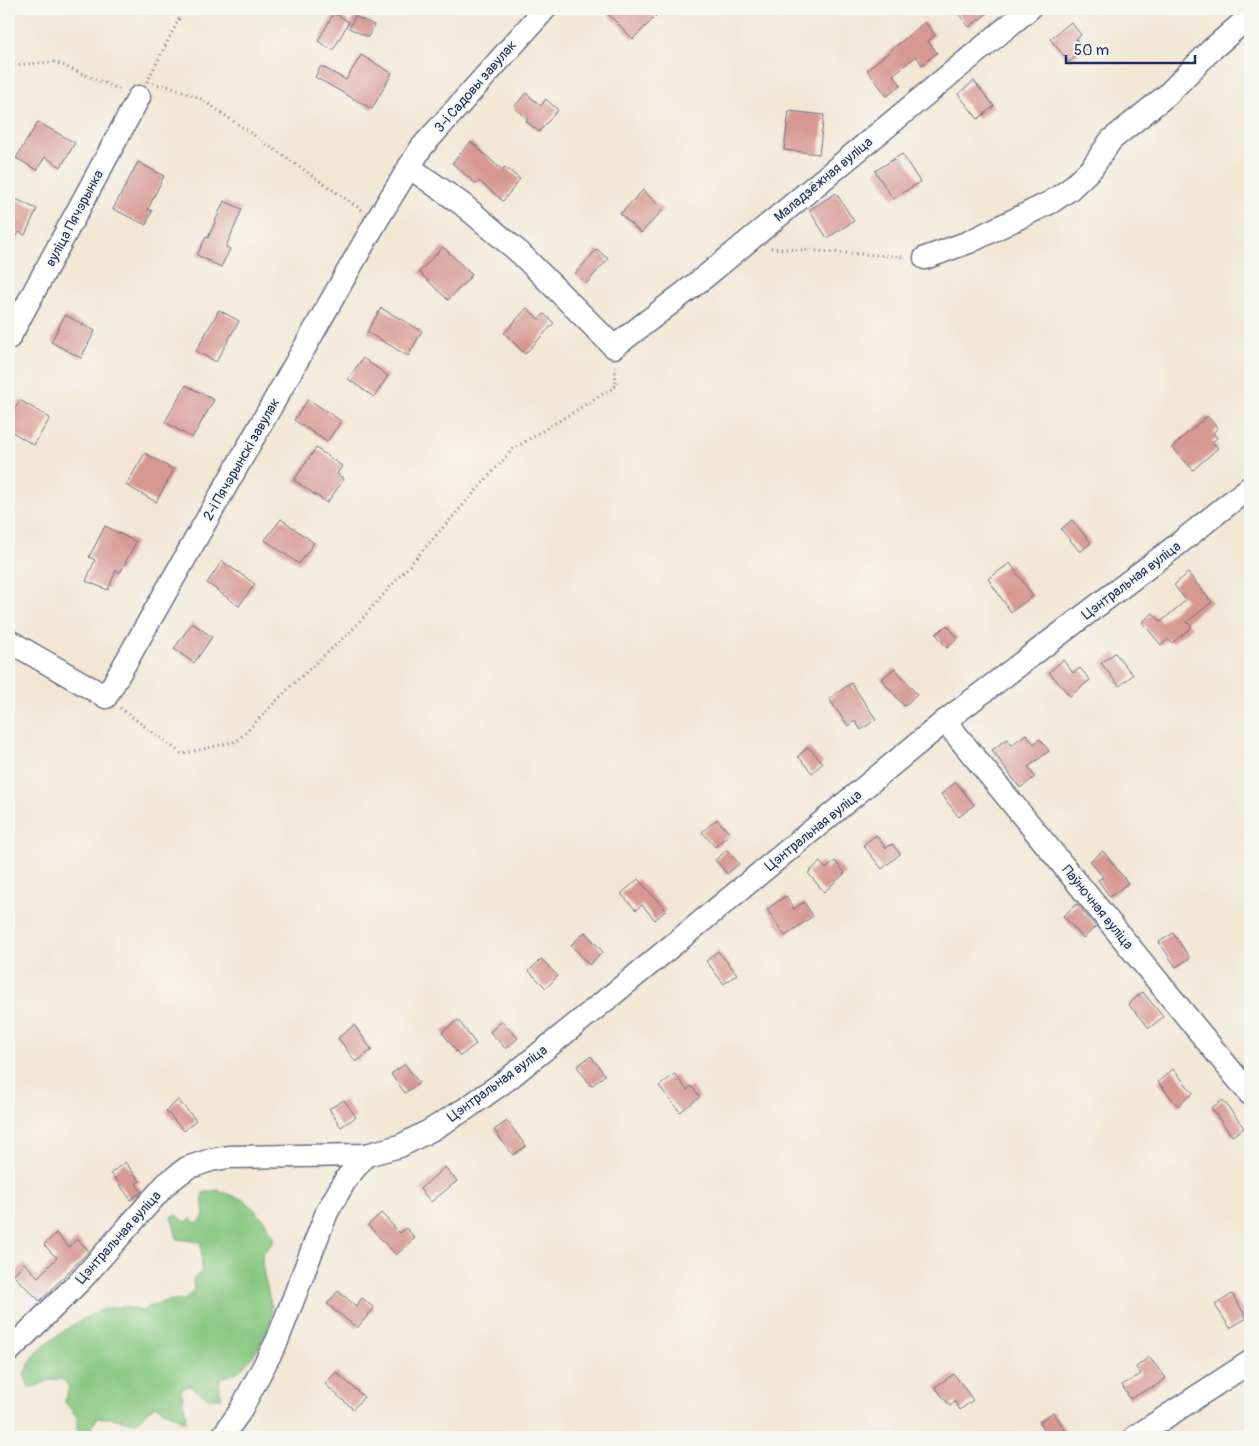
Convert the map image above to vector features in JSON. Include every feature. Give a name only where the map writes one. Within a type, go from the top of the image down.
[{"type":"street","name":"3-і Садовы завулак","points":[[377,220],[421,148],[545,9]]},
{"type":"street","name":"Маладзёжная вуліца","points":[[614,346],[742,246],[1029,9]]},
{"type":"street","points":[[925,258],[969,242],[1051,202],[1068,190],[1092,168],[1112,140],[1166,95],[1250,16]]},
{"type":"street","name":"вуліца Пячэрынка","points":[[9,338],[139,97]]},
{"type":"street","points":[[409,167],[462,204],[520,253],[614,346]]},
{"type":"street","name":"2-і Пячэрынскі завулак","points":[[106,697],[377,220]]},
{"type":"street","name":"Цэнтральная вуліца","points":[[9,1351],[82,1279],[166,1184],[188,1168],[211,1160],[229,1157],[366,1155],[400,1146],[467,1108],[508,1079],[945,721],[1160,558],[1250,487]]},
{"type":"street","points":[[9,641],[106,697]]},
{"type":"street","name":"Паўночная вуліца","points":[[945,721],[1250,1094]]},
{"type":"street","points":[[222,1437],[239,1413],[277,1342],[327,1212],[346,1179],[366,1155]]},
{"type":"street","points":[[1135,1437],[1250,1362]]},
{"type":"path","points":[[184,9],[145,84],[172,87],[200,98],[377,220]]},
{"type":"path","points":[[9,66],[54,62],[139,97]]},
{"type":"path","points":[[742,246],[925,258]]},
{"type":"path","points":[[106,697],[182,754],[237,741],[292,685],[352,631],[513,449],[616,386],[614,346]]},
{"type":"green space","points":[[217,1190],[245,1200],[265,1221],[274,1237],[272,1244],[262,1254],[263,1269],[272,1312],[269,1326],[261,1342],[246,1365],[231,1375],[220,1378],[219,1388],[222,1398],[209,1398],[189,1386],[181,1389],[186,1417],[185,1422],[155,1405],[135,1423],[113,1418],[97,1418],[87,1437],[77,1437],[77,1417],[65,1402],[69,1387],[64,1380],[58,1379],[29,1387],[24,1375],[29,1364],[38,1352],[55,1338],[73,1325],[101,1310],[121,1307],[142,1311],[162,1302],[184,1300],[194,1290],[193,1279],[202,1271],[201,1242],[177,1239],[172,1217],[176,1215],[186,1222],[191,1219],[196,1223],[203,1219],[203,1193]]},
{"type":"building","points":[[603,9],[649,9],[656,16],[633,39]]},
{"type":"building","points":[[954,9],[993,9],[969,27]]},
{"type":"building","points":[[334,13],[349,22],[333,50],[318,41]]},
{"type":"building","points":[[355,16],[374,25],[368,37],[349,28]]},
{"type":"building","points":[[925,22],[935,35],[928,41],[937,53],[922,65],[916,56],[893,75],[901,85],[887,96],[867,70]]},
{"type":"building","points":[[1071,22],[1081,35],[1076,39],[1085,49],[1069,62],[1050,39]]},
{"type":"building","points":[[361,55],[392,73],[372,109],[315,77],[321,66],[346,80]]},
{"type":"building","points":[[974,81],[994,106],[978,119],[958,94]]},
{"type":"building","points":[[526,93],[541,106],[546,99],[558,110],[539,132],[514,107]]},
{"type":"building","points":[[789,111],[824,115],[819,154],[784,150]]},
{"type":"building","points":[[38,122],[75,143],[61,167],[45,157],[37,170],[16,158]]},
{"type":"building","points":[[471,142],[502,170],[505,167],[520,179],[503,201],[479,181],[476,184],[452,163]]},
{"type":"building","points":[[902,154],[920,182],[893,199],[875,171]]},
{"type":"building","points":[[138,162],[164,176],[148,209],[152,211],[146,225],[113,209]]},
{"type":"building","points":[[643,190],[663,210],[641,233],[620,214]]},
{"type":"building","points":[[836,193],[854,221],[827,238],[809,210]]},
{"type":"building","points":[[9,196],[37,209],[25,235],[19,232],[9,253]]},
{"type":"building","points":[[224,201],[242,209],[226,247],[230,249],[221,267],[197,255],[206,237],[208,238]]},
{"type":"building","points":[[443,247],[472,275],[448,300],[419,272]]},
{"type":"building","points":[[597,249],[608,259],[586,284],[575,274]]},
{"type":"building","points":[[381,308],[422,331],[408,356],[367,332]]},
{"type":"building","points":[[527,308],[539,319],[544,314],[554,323],[525,354],[504,333]]},
{"type":"building","points":[[219,310],[239,321],[216,362],[196,351]]},
{"type":"building","points":[[65,315],[95,331],[81,358],[51,342]]},
{"type":"building","points":[[363,358],[388,376],[374,397],[348,379]]},
{"type":"building","points":[[186,385],[214,400],[192,438],[165,422]]},
{"type":"building","points":[[308,399],[341,421],[327,442],[294,420]]},
{"type":"building","points":[[20,400],[50,418],[34,445],[9,430],[9,419]]},
{"type":"building","points":[[1207,416],[1218,428],[1213,433],[1217,438],[1212,442],[1218,448],[1193,470],[1172,447]]},
{"type":"building","points":[[316,448],[342,466],[337,474],[344,479],[327,503],[294,480]]},
{"type":"building","points":[[145,453],[174,470],[156,502],[126,485]]},
{"type":"building","points":[[281,519],[314,543],[299,564],[265,540]]},
{"type":"building","points":[[1072,520],[1091,543],[1080,552],[1061,529]]},
{"type":"building","points":[[105,526],[136,542],[120,573],[116,570],[108,590],[86,581],[95,560],[89,557]]},
{"type":"building","points":[[222,561],[255,584],[239,606],[207,583]]},
{"type":"building","points":[[1010,563],[1033,596],[1011,612],[988,579]]},
{"type":"building","points":[[1188,573],[1212,602],[1187,622],[1192,627],[1172,643],[1168,639],[1161,645],[1142,622],[1153,613],[1161,622],[1186,600],[1174,585]]},
{"type":"building","points":[[192,623],[212,637],[194,663],[174,649]]},
{"type":"building","points":[[947,625],[958,638],[947,648],[936,634]]},
{"type":"building","points":[[1115,653],[1133,675],[1119,686],[1101,663]]},
{"type":"building","points":[[1063,660],[1073,673],[1080,668],[1090,680],[1070,696],[1049,672]]},
{"type":"building","points":[[895,668],[917,695],[904,706],[881,679]]},
{"type":"building","points":[[851,683],[876,719],[861,730],[855,721],[848,726],[829,699]]},
{"type":"building","points":[[1026,734],[1034,744],[1040,739],[1049,751],[1028,767],[1035,777],[1020,788],[992,750],[1007,739],[1012,745]]},
{"type":"building","points":[[808,747],[823,763],[812,773],[798,756]]},
{"type":"building","points":[[956,782],[974,805],[959,817],[941,794]]},
{"type":"building","points":[[717,819],[730,834],[715,847],[702,832]]},
{"type":"building","points":[[876,835],[886,848],[892,844],[900,854],[882,869],[863,845]]},
{"type":"building","points":[[727,850],[739,864],[727,874],[715,860]]},
{"type":"building","points":[[1103,851],[1128,883],[1110,897],[1098,880],[1103,877],[1090,861]]},
{"type":"building","points":[[835,861],[845,873],[824,892],[808,873],[820,862],[826,869]]},
{"type":"building","points":[[638,879],[666,910],[655,920],[642,905],[636,910],[621,894]]},
{"type":"building","points":[[786,896],[794,909],[804,902],[813,916],[785,936],[767,909]]},
{"type":"building","points":[[1077,904],[1096,927],[1083,938],[1063,916]]},
{"type":"building","points":[[585,932],[603,952],[589,965],[571,945]]},
{"type":"building","points":[[1173,933],[1190,958],[1176,967],[1159,942]]},
{"type":"building","points":[[718,951],[737,974],[724,984],[706,961]]},
{"type":"building","points":[[541,959],[558,976],[546,988],[529,971]]},
{"type":"building","points":[[1143,992],[1163,1017],[1149,1028],[1128,1004]]},
{"type":"building","points":[[458,1020],[476,1044],[460,1056],[442,1032]]},
{"type":"building","points":[[502,1021],[518,1038],[506,1049],[490,1032]]},
{"type":"building","points":[[354,1025],[372,1050],[356,1062],[338,1038]]},
{"type":"building","points":[[591,1056],[605,1075],[591,1086],[577,1066]]},
{"type":"building","points":[[405,1064],[419,1083],[405,1093],[391,1074]]},
{"type":"building","points":[[1173,1069],[1193,1093],[1178,1106],[1158,1082]]},
{"type":"building","points":[[675,1074],[687,1090],[691,1086],[700,1097],[680,1112],[659,1086]]},
{"type":"building","points":[[178,1100],[196,1120],[184,1131],[166,1111]]},
{"type":"building","points":[[344,1100],[356,1117],[341,1127],[329,1109]]},
{"type":"building","points":[[1223,1100],[1244,1128],[1232,1136],[1211,1108]]},
{"type":"building","points":[[507,1121],[526,1146],[513,1155],[494,1130]]},
{"type":"building","points":[[125,1162],[140,1181],[136,1184],[142,1191],[131,1200],[111,1173]]},
{"type":"building","points":[[445,1167],[457,1181],[431,1202],[420,1189]]},
{"type":"building","points":[[381,1213],[400,1233],[406,1228],[415,1238],[396,1255],[368,1225]]},
{"type":"building","points":[[56,1233],[69,1247],[77,1239],[89,1251],[40,1301],[13,1275],[24,1263],[38,1277],[57,1258],[44,1245]]},
{"type":"building","points":[[338,1291],[356,1306],[362,1298],[374,1308],[357,1328],[327,1304]]},
{"type":"building","points":[[1232,1294],[1247,1318],[1230,1328],[1215,1305]]},
{"type":"building","points":[[1149,1357],[1166,1378],[1153,1388],[1130,1399],[1122,1385],[1141,1374],[1136,1367]]},
{"type":"building","points":[[336,1372],[364,1397],[353,1409],[325,1384]]},
{"type":"building","points":[[954,1374],[973,1400],[960,1410],[955,1402],[950,1406],[935,1387]]},
{"type":"building","points":[[1053,1412],[1067,1432],[1059,1437],[1049,1437],[1039,1422]]}]
